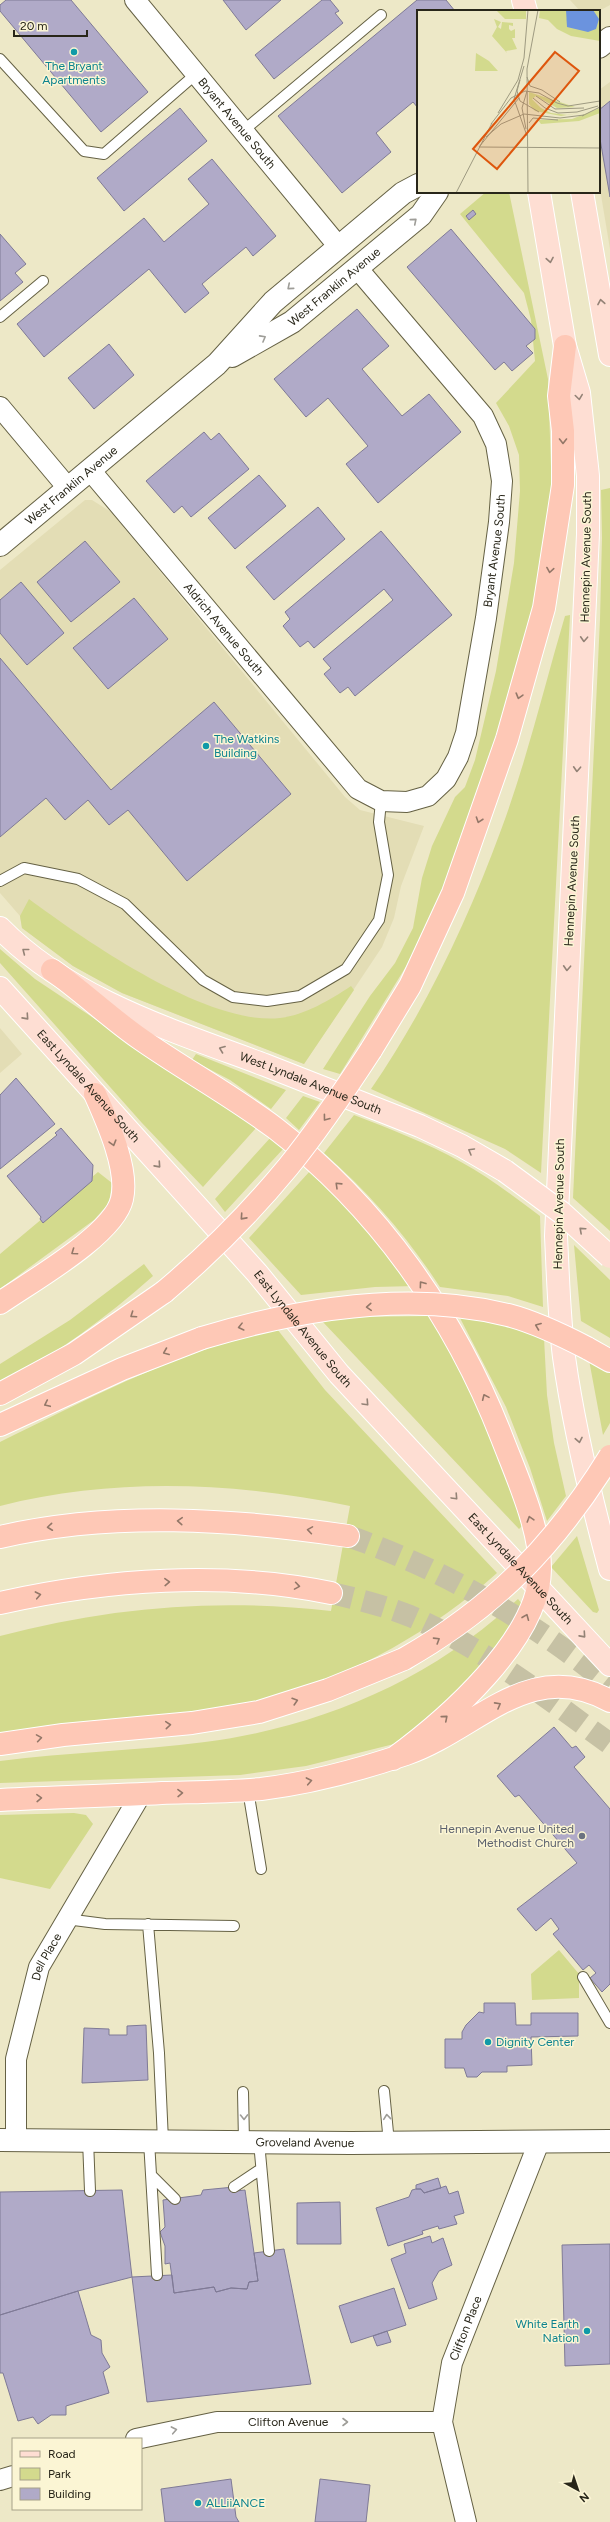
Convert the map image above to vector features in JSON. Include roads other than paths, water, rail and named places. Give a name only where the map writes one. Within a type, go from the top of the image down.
[{"type":"highway","points":[[0,1394],[74,1354],[164,1292],[201,1260],[288,1167],[330,1112],[371,1050],[410,986],[454,893],[507,738],[544,608],[563,485],[563,431],[559,396],[565,346]]},
{"type":"highway","points":[[52,970],[136,1037],[233,1099],[284,1136],[352,1199],[391,1244],[444,1317],[470,1363],[489,1405],[515,1471],[533,1528],[540,1564],[538,1585],[524,1623],[491,1671],[449,1715],[392,1758]]},
{"type":"highway","points":[[0,1303],[96,1235],[117,1211],[123,1193],[120,1168],[110,1131],[95,1094]]},
{"type":"highway","points":[[0,1425],[122,1369],[202,1338],[296,1315],[348,1308],[411,1305],[465,1308],[510,1316],[587,1348],[610,1361]]},
{"type":"highway","points":[[0,1744],[63,1735],[192,1722],[259,1712],[328,1690],[404,1659],[446,1634],[505,1588],[558,1531],[587,1493],[610,1456]]},
{"type":"highway","points":[[0,1537],[44,1527],[131,1520],[298,1528],[348,1536]]},
{"type":"highway","points":[[0,1602],[50,1592],[94,1587],[207,1581],[256,1582],[296,1586],[332,1593]]},
{"type":"highway","points":[[0,1800],[248,1790],[313,1780],[392,1758],[432,1744],[518,1695],[547,1686],[569,1686],[584,1690],[610,1701]]},
{"type":"main road","points":[[523,0],[526,10]]},
{"type":"main road","points":[[600,46],[610,38]]},
{"type":"main road","name":"West Franklin Avenue","points":[[0,545],[217,364],[273,302],[403,193],[417,186]]},
{"type":"main road","name":"West Franklin Avenue","points":[[217,364],[292,322],[421,215],[436,193]]},
{"type":"main road","name":"Hennepin Avenue South","points":[[539,193],[565,346],[579,393],[588,476],[588,534],[556,1236],[560,1314],[571,1402],[582,1460],[610,1569]]},
{"type":"main road","points":[[582,193],[610,355]]},
{"type":"main road","name":"West Lyndale Avenue South","points":[[0,928],[21,948],[52,970],[108,1001],[148,1020],[420,1126],[462,1146],[505,1172],[562,1213],[610,1257]]},
{"type":"main road","name":"East Lyndale Avenue South","points":[[0,988],[257,1273],[339,1374],[538,1585],[610,1665]]},
{"type":"main road","name":"Groveland Avenue","points":[[8,2140],[389,2143],[610,2141]]},
{"type":"street","name":"Bryant Avenue South","points":[[135,0],[339,246]]},
{"type":"street","name":"Bryant Avenue South","points":[[357,268],[483,416],[496,444],[502,482],[500,522],[486,618],[466,733],[458,757],[446,779],[428,796],[407,802],[382,801],[358,790]]},
{"type":"street","points":[[0,407],[68,488]]},
{"type":"street","name":"Aldrich Avenue South","points":[[90,470],[358,790]]},
{"type":"street","name":"Dell Place","points":[[8,2140],[16,2059],[39,1967],[141,1794]]},
{"type":"street","name":"Clifton Place","points":[[466,2522],[442,2422],[452,2363],[539,2142]]},
{"type":"street","name":"Clifton Avenue","points":[[141,2438],[217,2422],[442,2422]]},
{"type":"street","points":[[0,2480],[12,2476]]},
{"type":"lane","points":[[243,131],[381,15]]},
{"type":"lane","points":[[0,59],[84,151],[104,154],[196,74]]},
{"type":"lane","points":[[0,317],[43,281]]},
{"type":"lane","points":[[0,881],[24,868],[78,879],[125,904],[203,980],[233,997],[267,1001],[300,996],[346,969],[379,920],[388,875],[379,822],[382,801]]},
{"type":"lane","points":[[248,1790],[261,1869]]},
{"type":"lane","points":[[66,1919],[105,1924],[234,1926]]},
{"type":"lane","points":[[148,1924],[159,2053],[156,2141],[151,2175],[157,2275]]},
{"type":"lane","points":[[583,1977],[610,2023]]},
{"type":"lane","points":[[384,2091],[389,2143]]},
{"type":"lane","points":[[243,2092],[252,2142],[261,2169],[269,2251]]},
{"type":"lane","points":[[88,2140],[90,2191]]},
{"type":"lane","points":[[234,2187],[261,2169]]},
{"type":"lane","points":[[151,2175],[175,2199]]},
{"type":"tunnel","points":[[348,1536],[418,1564],[486,1599],[550,1639],[610,1685]]},
{"type":"tunnel","points":[[331,1593],[401,1612],[463,1643],[513,1674],[610,1744]]},
{"type":"place","name":"The Bryant Apartments","points":[[74,52]]},
{"type":"place","name":"The Watkins Building","points":[[206,746]]},
{"type":"place","name":"Hennepin Avenue United Methodist Church","points":[[582,1836]]},
{"type":"place","name":"Dignity Center","points":[[488,2042]]},
{"type":"place","name":"White Earth Nation","points":[[587,2331]]},
{"type":"place","name":"ALLiiANCE","points":[[198,2503]]}]
